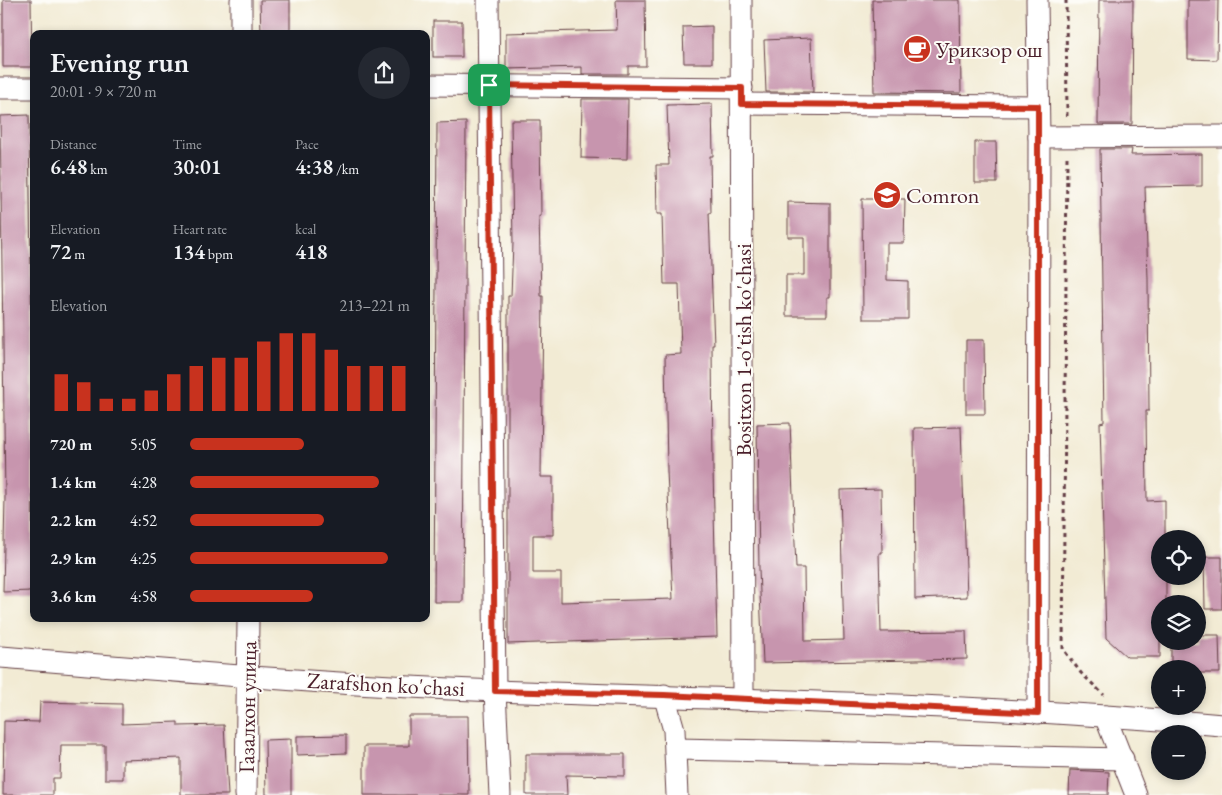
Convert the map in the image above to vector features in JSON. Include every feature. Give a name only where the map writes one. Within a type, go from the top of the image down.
[{"type":"street","points":[[241,0],[241,30]]},
{"type":"street","points":[[488,0],[495,691],[500,795]]},
{"type":"street","name":"Bositxon 1-o'tish ko'chasi","points":[[741,0],[743,700]]},
{"type":"street","points":[[1037,0],[1039,137],[1038,713]]},
{"type":"street","points":[[430,86],[489,85],[1038,106]]},
{"type":"street","points":[[0,88],[30,88]]},
{"type":"street","points":[[1039,137],[1222,136]]},
{"type":"street","name":"Газалхон улица","points":[[246,795],[249,676],[248,622]]},
{"type":"street","name":"Zarafshon ko'chasi","points":[[0,657],[249,676],[495,691],[664,695],[1115,716],[1222,725]]},
{"type":"street","points":[[664,695],[674,730],[677,749],[678,795]]},
{"type":"street","points":[[1115,716],[1123,759],[1136,795]]},
{"type":"street","points":[[677,749],[1123,759]]},
{"type":"path","points":[[1066,0],[1067,138],[1063,648],[1115,716]]},
{"type":"building","points":[[3,0],[31,0],[30,67],[3,67]]},
{"type":"building","points":[[260,0],[290,0],[290,30],[261,30]]},
{"type":"building","points":[[616,0],[645,0],[646,66],[628,66],[628,74],[582,74],[582,67],[506,69],[506,33],[617,30]]},
{"type":"building","name":"Урикзор ош","points":[[872,0],[960,0],[961,93],[874,92]]},
{"type":"building","points":[[1099,0],[1133,0],[1132,124],[1098,124]]},
{"type":"building","points":[[1188,0],[1218,0],[1217,60],[1188,59]]},
{"type":"building","points":[[433,21],[462,21],[462,57],[433,57]]},
{"type":"building","points":[[712,26],[712,63],[684,63],[683,27]]},
{"type":"building","points":[[811,38],[813,92],[766,92],[764,40]]},
{"type":"building","points":[[582,99],[628,99],[627,159],[581,158]]},
{"type":"building","points":[[712,104],[713,156],[710,156],[711,213],[709,213],[714,345],[712,345],[713,470],[717,637],[508,644],[508,296],[511,296],[513,243],[511,120],[540,120],[541,216],[539,216],[541,296],[543,296],[541,477],[553,477],[553,535],[533,535],[533,573],[561,573],[561,602],[673,599],[667,471],[665,355],[681,354],[679,284],[664,284],[662,214],[657,214],[656,165],[669,165],[667,105]]},
{"type":"building","points":[[29,115],[30,591],[3,592],[5,497],[0,116]]},
{"type":"building","points":[[466,122],[463,602],[434,602],[437,123]]},
{"type":"building","points":[[975,142],[996,142],[997,183],[975,183]]},
{"type":"building","points":[[1100,149],[1132,149],[1131,155],[1202,154],[1202,186],[1145,187],[1149,411],[1146,411],[1147,501],[1165,500],[1165,530],[1151,530],[1151,585],[1166,585],[1166,595],[1151,595],[1151,650],[1160,650],[1160,657],[1127,657],[1106,638],[1100,423],[1104,422]]},
{"type":"building","points":[[862,199],[905,199],[904,243],[887,243],[887,280],[908,281],[908,319],[863,319]]},
{"type":"building","points":[[788,202],[830,203],[830,297],[827,297],[827,316],[786,316],[786,275],[804,275],[804,237],[788,237]]},
{"type":"building","points":[[966,340],[984,340],[985,414],[966,414]]},
{"type":"building","points":[[790,423],[796,568],[804,568],[805,641],[844,640],[840,490],[881,489],[882,553],[879,553],[881,632],[966,631],[967,659],[763,663],[759,569],[757,424]]},
{"type":"building","points":[[961,427],[967,597],[915,599],[914,428]]},
{"type":"building","points":[[1206,557],[1222,557],[1222,609],[1206,609]]},
{"type":"building","points":[[1206,635],[1219,635],[1220,673],[1206,673],[1206,660],[1171,660],[1171,650],[1206,650]]},
{"type":"building","points":[[40,702],[122,704],[122,724],[178,722],[178,726],[224,725],[228,795],[181,795],[181,758],[123,760],[123,779],[105,779],[105,745],[61,745],[60,778],[53,778],[53,795],[3,795],[4,721],[39,722]]},
{"type":"building","points":[[409,716],[468,716],[469,795],[364,795],[364,746],[409,746]]},
{"type":"building","points":[[346,735],[346,753],[297,755],[297,736]]},
{"type":"building","points":[[291,739],[291,795],[266,795],[265,740]]},
{"type":"building","points":[[526,754],[625,754],[625,776],[566,775],[567,795],[526,795]]},
{"type":"building","points":[[1070,770],[1109,772],[1108,795],[1069,795]]},
{"type":"place","name":"Урикзор ош","points":[[917,49]]},
{"type":"place","name":"Сomron","points":[[887,195]]},
{"type":"route","points":[[489,85],[742,88],[742,104],[1038,106],[1038,713],[664,695],[495,691],[489,85]]}]
